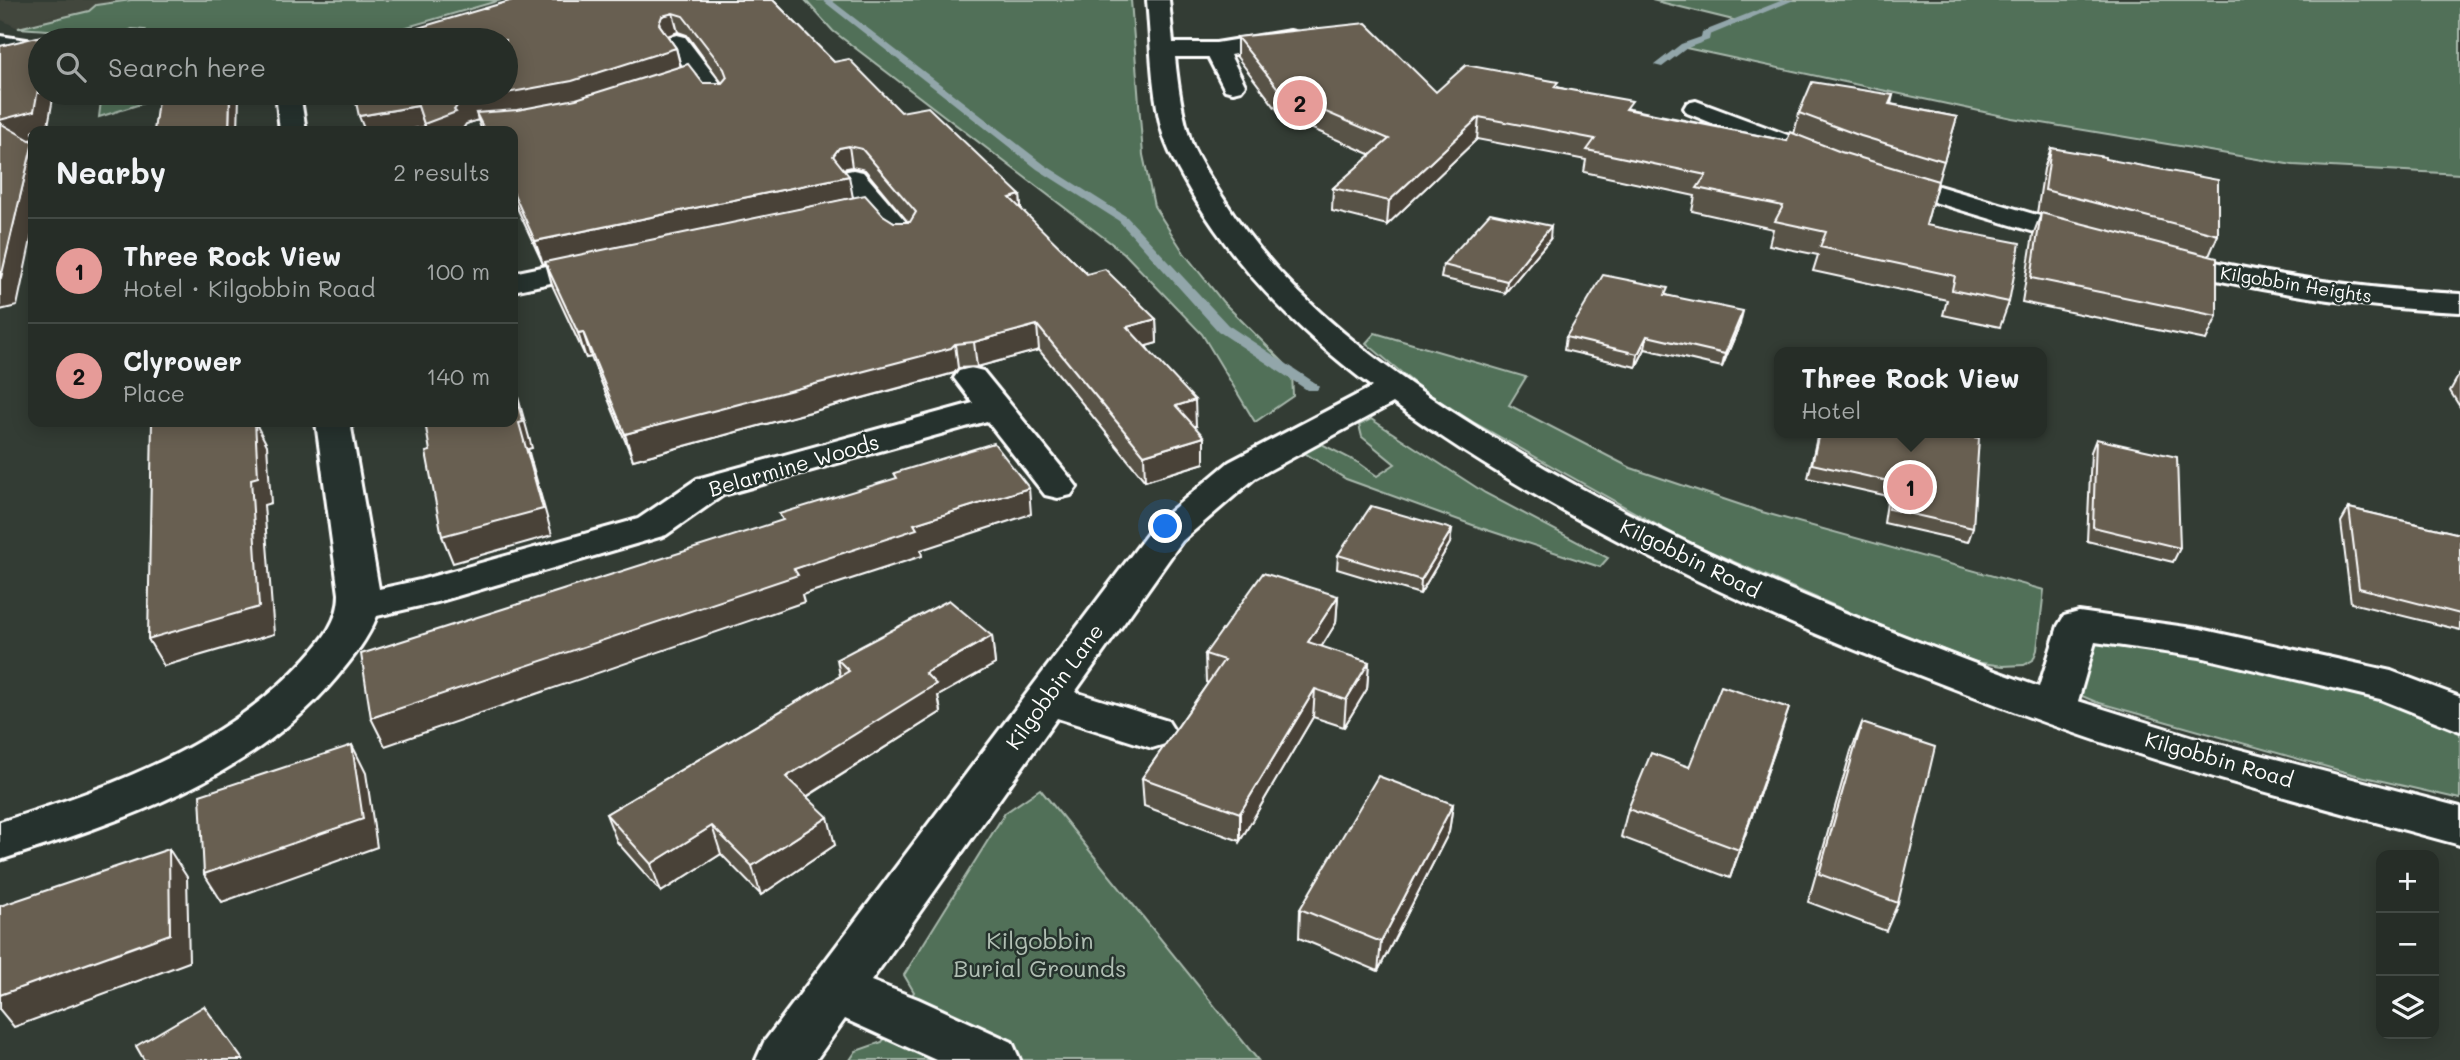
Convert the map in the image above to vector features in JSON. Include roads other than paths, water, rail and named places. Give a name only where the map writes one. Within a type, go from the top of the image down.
[{"type":"street","name":"Kilgobbin Road","points":[[1158,0],[1166,97],[1180,146],[1242,249],[1301,311],[1338,345],[1394,389],[1529,477],[1729,580],[1890,650],[2166,746],[2460,826]]},
{"type":"street","points":[[1164,50],[1216,50],[1318,35]]},
{"type":"street","points":[[677,42],[717,96]]},
{"type":"street","points":[[0,54],[21,46]]},
{"type":"street","points":[[1216,50],[1233,85]]},
{"type":"street","points":[[672,81],[699,72]]},
{"type":"street","points":[[290,105],[292,126]]},
{"type":"street","name":"Kilgobbin Heights","points":[[1696,108],[1852,168],[2122,248],[2240,279],[2400,301],[2460,303]]},
{"type":"street","points":[[853,178],[862,208],[903,236]]},
{"type":"street","points":[[518,281],[620,259]]},
{"type":"street","points":[[971,378],[1058,487]]},
{"type":"street","name":"Kilgobbin Lane","points":[[784,1060],[1168,533],[1242,470],[1394,389]]},
{"type":"street","name":"Belarmine Woods","points":[[359,607],[423,593],[652,527],[710,487],[995,408]]},
{"type":"street","points":[[0,841],[90,813],[176,776],[230,745],[279,708],[318,673],[344,639],[359,607],[334,427]]},
{"type":"street","points":[[2054,709],[2080,626],[2200,643],[2391,686],[2460,715]]},
{"type":"street","points":[[1047,699],[1152,732]]},
{"type":"street","points":[[835,991],[899,1016],[992,1060]]},
{"type":"waterway","points":[[826,0],[1041,167],[1123,219],[1223,328],[1312,387]]},
{"type":"waterway","points":[[1659,65],[1684,46],[1706,38],[1705,34],[1790,0]]},
{"type":"place","name":"Clyrower","points":[[1300,103]]},
{"type":"place","name":"Three Rock View","points":[[1910,487]]},
{"type":"park label","name":"Kilgobbin Burial Grounds","points":[[1040,955]]}]
